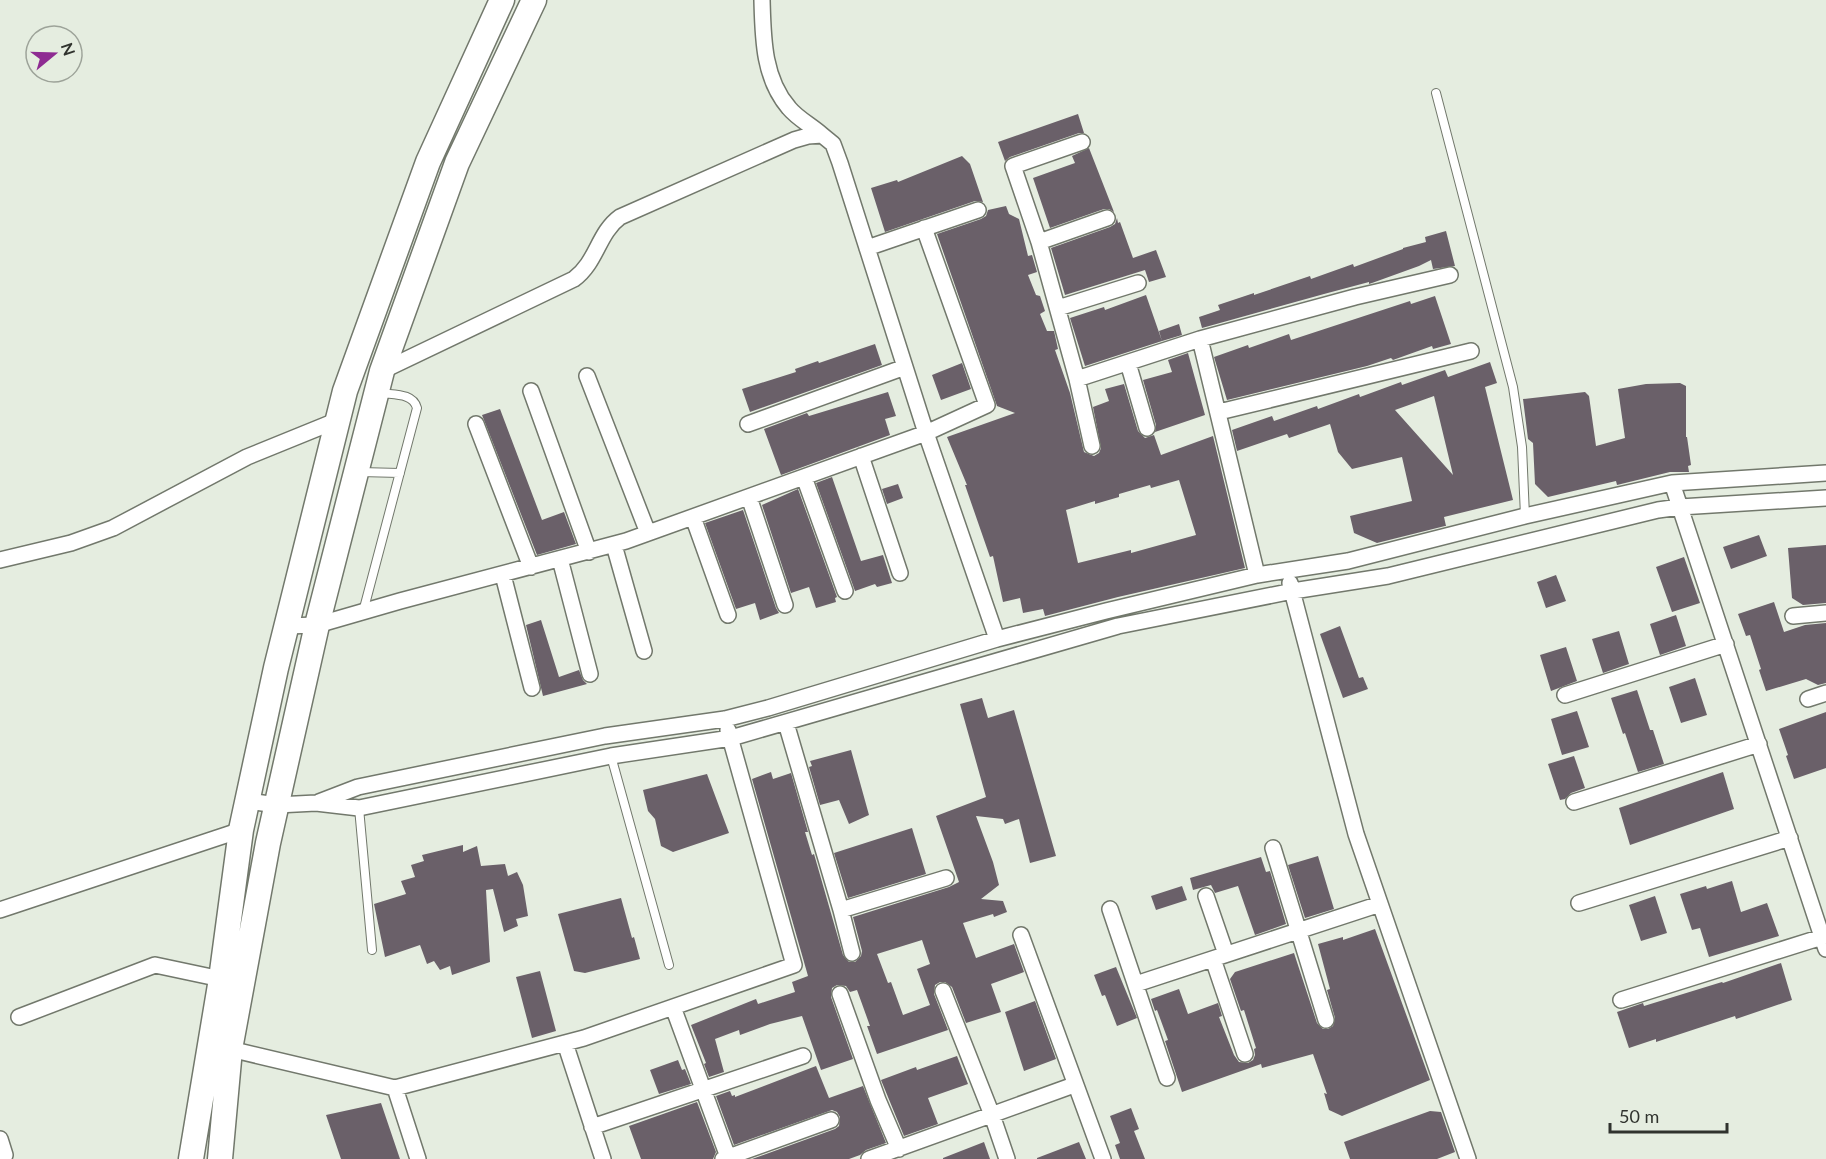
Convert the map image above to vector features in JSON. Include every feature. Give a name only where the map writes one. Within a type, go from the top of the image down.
[{"type":"main road","points":[[502,0],[428,162],[345,391],[286,626],[241,830],[221,979],[191,1158],[219,1159],[230,1049],[265,854],[317,625],[379,382],[456,163],[534,0]]},
{"type":"street","points":[[762,0],[766,61],[774,84],[789,109],[833,144],[926,433],[998,639]]},
{"type":"street","points":[[379,382],[574,279],[589,266],[606,232],[620,217],[794,140],[822,135]]},
{"type":"street","points":[[1082,142],[1013,166],[1039,242],[1058,308],[1092,446]]},
{"type":"street","points":[[867,248],[978,210]]},
{"type":"street","points":[[1039,242],[1107,218]]},
{"type":"street","points":[[286,626],[317,625],[589,552],[926,433],[987,405],[924,228]]},
{"type":"street","points":[[1077,379],[1200,339],[1355,297],[1450,275]]},
{"type":"street","points":[[1058,308],[1138,283]]},
{"type":"street","points":[[1200,339],[1257,575]]},
{"type":"street","points":[[1219,412],[1471,351]]},
{"type":"street","points":[[1128,363],[1147,428]]},
{"type":"street","points":[[748,424],[905,367]]},
{"type":"street","points":[[587,376],[648,533]]},
{"type":"street","points":[[531,391],[589,552]]},
{"type":"street","points":[[0,560],[71,543],[113,528],[247,457],[338,420]]},
{"type":"street","points":[[476,424],[531,567]]},
{"type":"street","points":[[861,456],[900,573]]},
{"type":"street","points":[[316,803],[358,787],[605,736],[725,719],[998,639],[1106,611],[1257,575],[1348,561],[1525,516],[1672,483],[1826,473]]},
{"type":"street","points":[[804,477],[845,591]]},
{"type":"street","points":[[1620,1000],[1824,943],[1672,483]]},
{"type":"street","points":[[749,497],[785,605]]},
{"type":"street","points":[[248,801],[277,805],[316,803],[359,808],[611,756],[730,738],[1118,626],[1293,591],[1388,576],[1638,514],[1680,507],[1826,498]]},
{"type":"street","points":[[693,517],[728,615]]},
{"type":"street","points":[[614,544],[644,651]]},
{"type":"street","points":[[560,559],[590,674]]},
{"type":"street","points":[[1287,571],[1356,834],[1468,1159]]},
{"type":"street","points":[[503,574],[532,688]]},
{"type":"street","points":[[1793,616],[1826,613]]},
{"type":"street","points":[[1565,695],[1726,644]]},
{"type":"street","points":[[1808,699],[1826,693]]},
{"type":"street","points":[[230,1049],[395,1088],[564,1043],[794,965],[725,719]]},
{"type":"street","points":[[786,723],[852,953]]},
{"type":"street","points":[[1574,802],[1759,744]]},
{"type":"street","points":[[0,910],[241,830]]},
{"type":"street","points":[[1579,903],[1790,838]]},
{"type":"street","points":[[1273,848],[1326,1020]]},
{"type":"street","points":[[841,910],[946,878]]},
{"type":"street","points":[[1206,896],[1245,1054]]},
{"type":"street","points":[[1136,984],[1380,903]]},
{"type":"street","points":[[1110,909],[1167,1078]]},
{"type":"street","points":[[1021,935],[1102,1159]]},
{"type":"street","points":[[19,1017],[155,965],[221,979]]},
{"type":"street","points":[[943,991],[1007,1159]]},
{"type":"street","points":[[840,994],[878,1100],[908,1151]]},
{"type":"street","points":[[673,1007],[726,1158],[831,1120]]},
{"type":"street","points":[[564,1043],[603,1159]]},
{"type":"street","points":[[592,1127],[802,1056]]},
{"type":"street","points":[[869,1159],[908,1151],[992,1115],[1074,1085]]},
{"type":"street","points":[[395,1088],[418,1159]]},
{"type":"street","points":[[0,1139],[5,1155]]},
{"type":"lane","points":[[1436,93],[1513,387],[1522,447],[1525,516]]},
{"type":"lane","points":[[363,612],[416,404],[411,398],[379,382]]},
{"type":"lane","points":[[356,472],[400,473]]},
{"type":"lane","points":[[611,756],[669,965]]},
{"type":"lane","points":[[359,808],[372,950]]},
{"type":"building","points":[[1078,114],[1084,133],[1010,157],[1005,161],[998,142]]},
{"type":"building","points":[[1089,148],[1114,212],[1104,209],[1050,228],[1033,178],[1075,163],[1072,156]]},
{"type":"building","points":[[962,156],[970,164],[983,202],[975,201],[885,232],[871,188],[897,180],[898,182]]},
{"type":"building","points":[[1006,206],[1009,214],[1019,219],[1028,256],[1032,255],[1037,272],[1028,275],[1036,295],[1040,296],[1045,311],[1040,314],[1047,331],[1054,331],[1058,349],[1055,350],[1070,393],[1084,452],[1094,456],[1101,448],[1093,407],[1109,401],[1105,389],[1124,384],[1138,431],[1145,438],[1154,435],[1161,455],[1213,436],[1245,568],[1045,616],[1043,609],[1023,613],[1020,598],[1003,602],[993,556],[990,557],[965,485],[967,485],[947,437],[1015,413],[997,406],[937,234],[981,219],[986,216],[988,210]],"holes":[[[1179,480],[1196,535],[1131,553],[1131,550],[1078,563],[1066,510],[1095,501],[1095,504],[1119,497],[1119,494],[1150,485],[1151,488]]]},
{"type":"building","points":[[1117,218],[1133,258],[1156,250],[1166,277],[1149,282],[1145,270],[1065,295],[1051,248],[1110,227],[1115,224]]},
{"type":"building","points":[[1446,231],[1455,266],[1433,269],[1431,260],[1369,284],[1369,282],[1202,328],[1199,317],[1220,310],[1218,305],[1310,276],[1311,279],[1353,264],[1354,267],[1403,248],[1426,242],[1425,237]]},
{"type":"building","points":[[1146,295],[1162,341],[1085,366],[1070,318],[1104,307],[1105,310]]},
{"type":"building","points":[[1435,296],[1451,344],[1433,349],[1432,346],[1393,360],[1391,358],[1227,400],[1214,357],[1289,334],[1291,340],[1410,301],[1411,304]]},
{"type":"building","points":[[1179,324],[1182,335],[1162,341],[1159,331]]},
{"type":"building","points":[[875,344],[882,365],[750,412],[742,389],[796,372],[795,369],[818,361],[819,363]]},
{"type":"building","points":[[1188,353],[1205,415],[1155,432],[1156,425],[1143,380],[1172,372],[1168,360]]},
{"type":"building","points":[[1490,362],[1497,383],[1485,387],[1513,500],[1444,517],[1446,526],[1377,543],[1354,533],[1350,516],[1412,501],[1402,457],[1352,469],[1338,452],[1330,424],[1289,438],[1287,434],[1237,451],[1232,430],[1272,416],[1274,421],[1317,406],[1318,409],[1359,394],[1360,397],[1401,382],[1402,385],[1445,370],[1448,377]],"holes":[[[1434,396],[1453,475],[1395,410]]]},
{"type":"building","points":[[962,363],[971,389],[941,400],[932,375]]},
{"type":"building","points":[[1680,383],[1686,386],[1686,437],[1691,465],[1688,466],[1689,472],[1670,472],[1617,485],[1616,481],[1548,497],[1535,484],[1533,443],[1528,439],[1523,399],[1585,392],[1589,396],[1596,446],[1625,438],[1618,389],[1646,384]]},
{"type":"building","points":[[888,392],[896,416],[885,419],[890,435],[781,475],[764,429],[807,413],[809,416]]},
{"type":"building","points":[[500,409],[542,520],[564,512],[576,544],[537,555],[482,415]]},
{"type":"building","points":[[832,477],[861,561],[883,555],[892,583],[877,587],[875,584],[855,591],[816,483]]},
{"type":"building","points":[[898,484],[903,498],[887,504],[882,489]]},
{"type":"building","points":[[798,489],[837,597],[836,602],[816,608],[809,587],[791,593],[762,505]]},
{"type":"building","points":[[743,510],[779,613],[760,620],[755,603],[736,609],[705,523]]},
{"type":"building","points":[[1759,535],[1767,556],[1731,569],[1723,547]]},
{"type":"building","points":[[1826,545],[1826,603],[1803,605],[1792,598],[1788,548]]},
{"type":"building","points":[[1684,557],[1700,603],[1672,612],[1656,567]]},
{"type":"building","points":[[1556,575],[1566,601],[1546,608],[1537,582]]},
{"type":"building","points":[[1774,602],[1784,632],[1805,625],[1826,623],[1826,683],[1818,685],[1806,679],[1766,691],[1750,635],[1746,636],[1738,614]]},
{"type":"building","points":[[1676,615],[1686,646],[1660,655],[1650,624]]},
{"type":"building","points":[[541,620],[559,677],[579,670],[587,684],[543,696],[526,625]]},
{"type":"building","points":[[1340,626],[1359,678],[1363,677],[1368,689],[1343,698],[1320,634]]},
{"type":"building","points":[[1619,631],[1629,664],[1603,673],[1592,639]]},
{"type":"building","points":[[1566,647],[1577,681],[1551,691],[1540,655]]},
{"type":"building","points":[[1695,678],[1707,715],[1681,723],[1669,687]]},
{"type":"building","points":[[1637,690],[1664,764],[1638,772],[1611,698]]},
{"type":"building","points":[[982,698],[988,718],[1014,710],[1056,856],[1030,863],[1019,819],[1005,824],[1003,819],[976,816],[999,885],[981,899],[1003,901],[1007,912],[963,923],[976,958],[1014,944],[1024,972],[991,984],[1001,1012],[966,1023],[952,987],[945,982],[940,982],[935,985],[934,994],[948,1030],[877,1054],[857,990],[850,992],[846,986],[837,985],[832,988],[831,997],[853,1059],[821,1070],[802,1016],[740,1035],[739,1030],[715,1039],[724,1072],[709,1077],[691,1025],[756,999],[758,1004],[795,992],[792,982],[808,976],[752,779],[771,772],[773,779],[791,773],[808,832],[805,832],[812,855],[814,854],[843,955],[849,962],[855,962],[861,956],[862,951],[853,917],[959,882],[936,816],[986,797],[960,704]],"holes":[[[922,940],[930,964],[917,969],[930,1005],[903,1015],[891,982],[888,983],[877,954]]]},
{"type":"building","points":[[1577,711],[1589,747],[1562,755],[1551,719]]},
{"type":"building","points":[[1826,712],[1826,768],[1794,779],[1779,729]]},
{"type":"building","points":[[851,750],[869,815],[849,824],[839,800],[820,805],[809,767],[812,766],[810,761]]},
{"type":"building","points":[[1574,756],[1585,788],[1560,800],[1548,764]]},
{"type":"building","points":[[1723,772],[1734,809],[1630,845],[1619,808]]},
{"type":"building","points":[[707,774],[729,833],[673,852],[661,846],[655,819],[648,811],[643,790]]},
{"type":"building","points":[[912,828],[926,874],[848,898],[834,853]]},
{"type":"building","points":[[463,845],[463,852],[477,846],[481,866],[505,864],[508,876],[517,872],[523,885],[528,916],[516,919],[518,926],[504,932],[493,889],[486,890],[490,962],[452,975],[450,966],[440,970],[434,961],[427,964],[420,945],[385,957],[374,904],[406,894],[401,881],[415,877],[411,865],[424,861],[422,855]]},
{"type":"building","points":[[1318,856],[1334,909],[1305,918],[1288,865]]},
{"type":"building","points":[[1261,857],[1266,872],[1270,871],[1286,924],[1255,935],[1238,886],[1215,893],[1211,885],[1193,890],[1190,878]]},
{"type":"building","points":[[1732,881],[1741,912],[1767,903],[1779,936],[1709,957],[1700,928],[1692,930],[1680,894]]},
{"type":"building","points":[[1182,886],[1187,900],[1156,910],[1151,896]]},
{"type":"building","points":[[1655,896],[1667,933],[1641,941],[1629,905]]},
{"type":"building","points":[[621,898],[640,959],[585,973],[574,971],[558,914]]},
{"type":"building","points":[[1375,929],[1430,1080],[1342,1116],[1329,1110],[1324,1093],[1327,1094],[1313,1054],[1262,1068],[1261,1064],[1182,1092],[1165,1041],[1168,1040],[1151,999],[1179,989],[1188,1014],[1218,1003],[1222,1016],[1219,1017],[1234,1055],[1239,1062],[1248,1063],[1253,1060],[1256,1048],[1244,1010],[1241,1011],[1230,979],[1235,972],[1294,953],[1317,1023],[1323,1029],[1328,1029],[1333,1026],[1335,1018],[1318,944],[1343,937],[1343,940]]},
{"type":"building","points":[[1781,963],[1792,1000],[1736,1019],[1735,1016],[1656,1042],[1656,1039],[1629,1048],[1617,1012],[1643,1003],[1644,1006],[1723,983]]},
{"type":"building","points":[[1116,967],[1137,1018],[1117,1026],[1105,995],[1102,996],[1094,975]]},
{"type":"building","points":[[540,971],[556,1031],[532,1038],[516,977]]},
{"type":"building","points":[[1035,1001],[1056,1059],[1024,1071],[1005,1012]]},
{"type":"building","points":[[957,1056],[968,1084],[928,1098],[938,1124],[904,1136],[881,1080],[916,1067],[917,1070]]},
{"type":"building","points":[[678,1060],[682,1070],[685,1069],[691,1084],[659,1094],[650,1070]]},
{"type":"building","points":[[816,1066],[829,1098],[863,1086],[886,1143],[849,1159],[752,1159],[835,1129],[839,1126],[840,1117],[832,1110],[734,1145],[716,1096],[730,1091],[735,1097]]},
{"type":"building","points":[[697,1102],[716,1152],[713,1159],[641,1159],[629,1126]]},
{"type":"building","points":[[381,1103],[400,1159],[341,1159],[326,1115]]},
{"type":"building","points":[[1131,1108],[1139,1129],[1134,1131],[1145,1159],[1120,1159],[1115,1145],[1120,1143],[1110,1116]]},
{"type":"building","points":[[1430,1111],[1441,1112],[1455,1152],[1437,1159],[1350,1159],[1344,1142]]},
{"type":"building","points":[[984,1142],[990,1159],[943,1159],[943,1158]]},
{"type":"building","points":[[1079,1142],[1086,1159],[1037,1159],[1037,1158]]}]
